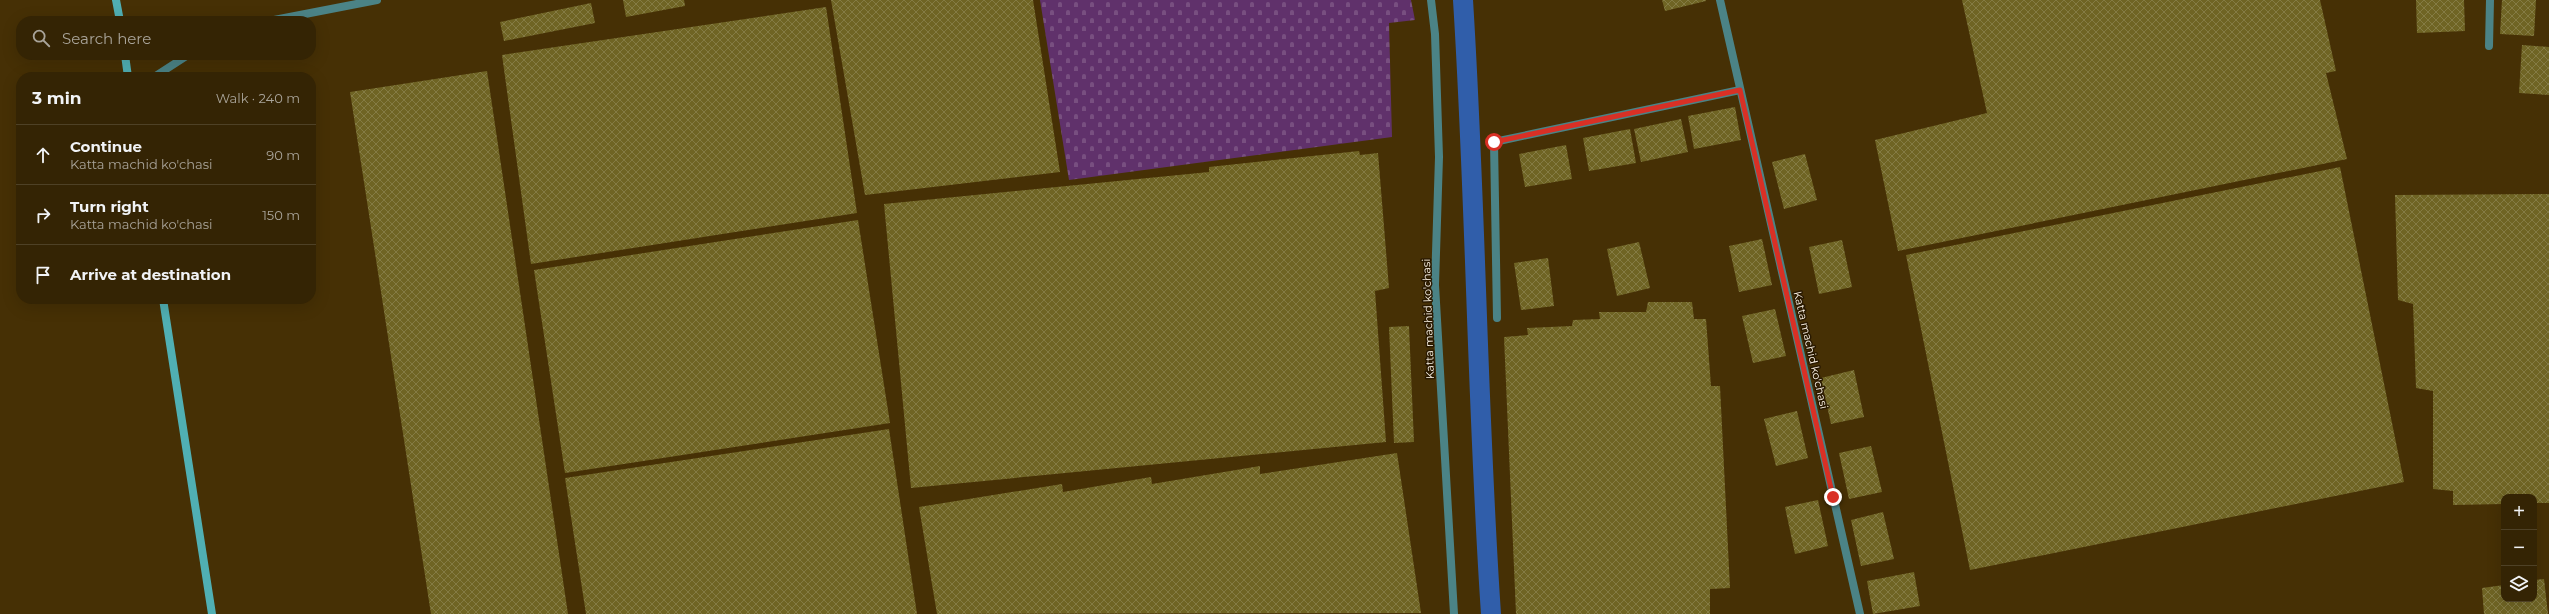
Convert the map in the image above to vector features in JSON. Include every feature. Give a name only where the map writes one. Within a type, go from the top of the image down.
[{"type":"street","points":[[116,0],[119,16]]},
{"type":"street","points":[[294,16],[377,0]]},
{"type":"street","name":"Katta machid ko'chasi","points":[[1431,0],[1435,34],[1439,157],[1436,285],[1454,614]]},
{"type":"street","name":"Katta machid ko'chasi","points":[[1720,0],[1860,614]]},
{"type":"street","points":[[2489,46],[2490,0]]},
{"type":"street","points":[[126,60],[127,72]]},
{"type":"street","points":[[162,72],[180,60]]},
{"type":"street","points":[[1496,318],[1494,142],[1740,90]]},
{"type":"street","points":[[164,304],[212,614]]},
{"type":"green space","points":[[1040,0],[1411,0],[1415,20],[1389,23],[1392,137],[1069,180]]},
{"type":"building","points":[[623,0],[684,0],[685,6],[626,17]]},
{"type":"building","points":[[831,0],[1033,0],[1060,172],[865,195]]},
{"type":"building","points":[[1662,0],[1706,0],[1706,1],[1665,11]]},
{"type":"building","points":[[1962,0],[2320,0],[2336,71],[2326,73],[2347,159],[1898,251],[1875,140],[1987,113]]},
{"type":"building","points":[[2416,0],[2464,0],[2465,31],[2417,33]]},
{"type":"building","points":[[2502,0],[2536,0],[2534,36],[2500,34]]},
{"type":"building","points":[[591,3],[595,23],[504,41],[500,22]]},
{"type":"building","points":[[826,7],[857,213],[531,264],[502,55]]},
{"type":"building","points":[[2522,45],[2549,47],[2549,95],[2519,93]]},
{"type":"building","points":[[487,71],[568,614],[431,614],[350,92]]},
{"type":"building","points":[[1735,107],[1741,140],[1694,149],[1688,116]]},
{"type":"building","points":[[1681,119],[1688,152],[1641,162],[1634,129]]},
{"type":"building","points":[[1630,129],[1636,163],[1589,171],[1583,138]]},
{"type":"building","points":[[1566,145],[1572,179],[1525,187],[1519,154]]},
{"type":"building","points":[[1359,151],[1360,155],[1378,153],[1389,288],[1375,291],[1386,442],[911,488],[884,204],[1209,172],[1209,167]]},
{"type":"building","points":[[1805,154],[1817,200],[1784,209],[1772,162]]},
{"type":"building","points":[[2340,167],[2404,482],[1970,570],[1906,255]]},
{"type":"building","points":[[2549,194],[2549,503],[2537,503],[2537,494],[2501,494],[2501,504],[2453,505],[2453,491],[2433,489],[2433,391],[2416,388],[2413,304],[2398,300],[2395,195]]},
{"type":"building","points":[[858,220],[890,423],[565,473],[534,270]]},
{"type":"building","points":[[1762,239],[1772,285],[1739,292],[1729,246]]},
{"type":"building","points":[[1842,240],[1852,287],[1819,294],[1809,247]]},
{"type":"building","points":[[1639,242],[1650,288],[1617,296],[1607,249]]},
{"type":"building","points":[[1548,258],[1554,306],[1521,310],[1514,263]]},
{"type":"building","points":[[1648,302],[1692,302],[1694,319],[1706,319],[1711,386],[1720,386],[1730,588],[1710,589],[1710,614],[1516,614],[1504,337],[1528,335],[1527,328],[1572,326],[1573,320],[1600,319],[1599,312],[1646,312]]},
{"type":"building","points":[[1775,309],[1786,356],[1753,363],[1742,316]]},
{"type":"building","points":[[1409,326],[1414,442],[1394,443],[1389,327]]},
{"type":"building","points":[[1854,370],[1864,417],[1831,424],[1821,378]]},
{"type":"building","points":[[1797,411],[1808,458],[1776,466],[1764,419]]},
{"type":"building","points":[[889,429],[917,614],[586,614],[565,478]]},
{"type":"building","points":[[1871,446],[1882,492],[1849,499],[1839,453]]},
{"type":"building","points":[[1397,453],[1421,613],[937,614],[919,507],[1062,484],[1063,492],[1151,477],[1152,484],[1260,466],[1260,474]]},
{"type":"building","points":[[1818,500],[1828,546],[1795,554],[1785,507]]},
{"type":"building","points":[[1883,512],[1894,559],[1861,566],[1851,520]]},
{"type":"building","points":[[1914,572],[1920,606],[1873,614],[1867,581]]},
{"type":"building","points":[[2544,579],[2548,614],[2484,614],[2482,588],[2501,585],[2501,602],[2537,602],[2537,580]]},
{"type":"waterway","points":[[1463,0],[1471,154],[1486,537],[1491,614]]},
{"type":"route","points":[[1494,142],[1740,90],[1833,497]]}]
